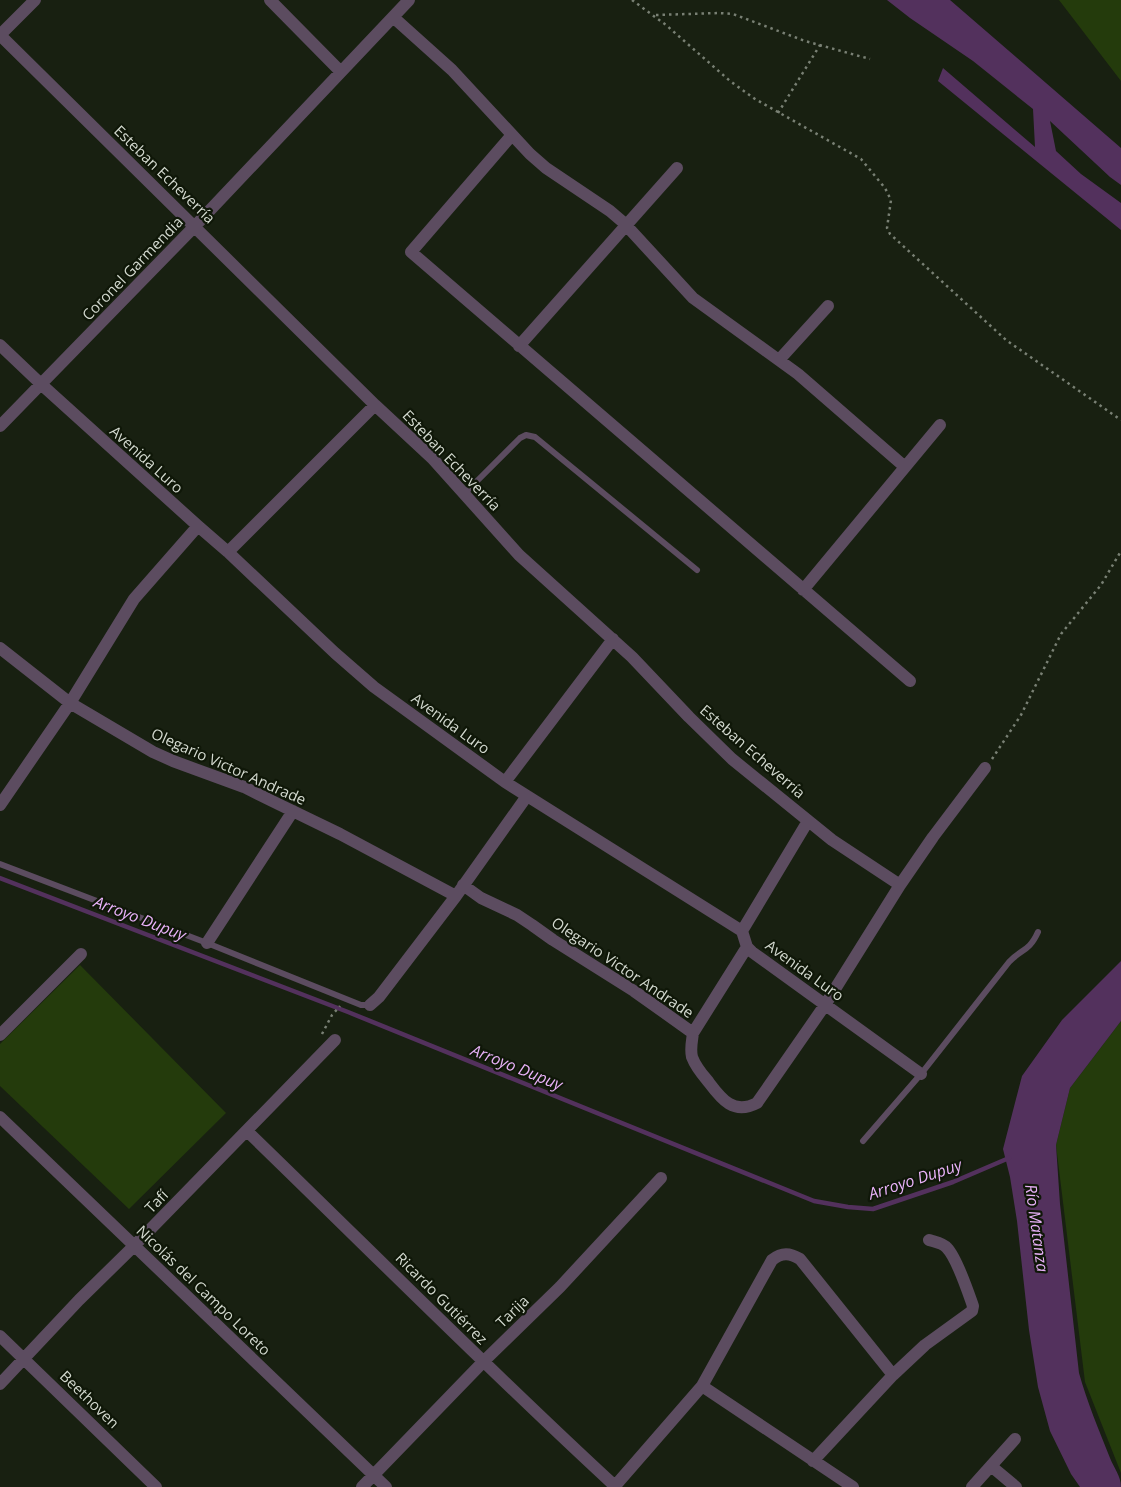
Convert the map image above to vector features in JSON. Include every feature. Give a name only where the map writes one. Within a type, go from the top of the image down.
[{"type":"street","points":[[0,35],[35,0]]},
{"type":"street","points":[[270,0],[340,71]]},
{"type":"street","name":"Coronel Garmendia","points":[[0,426],[195,226],[409,0]]},
{"type":"street","points":[[393,17],[452,70],[512,135],[546,168],[610,211],[693,298],[798,374],[905,467]]},
{"type":"street","name":"Esteban Echeverría","points":[[0,35],[375,405],[415,441],[519,554],[632,657],[725,752],[832,840],[900,885]]},
{"type":"street","points":[[512,135],[411,252],[910,681]]},
{"type":"street","points":[[520,346],[677,168]]},
{"type":"street","points":[[778,360],[828,306]]},
{"type":"street","name":"Avenida Luro","points":[[0,345],[228,552],[361,676],[505,782],[742,931],[747,946],[752,952],[921,1074]]},
{"type":"street","points":[[228,552],[375,405]]},
{"type":"street","points":[[803,590],[940,424]]},
{"type":"street","points":[[0,805],[70,703],[134,600],[198,526]]},
{"type":"street","points":[[505,782],[613,639]]},
{"type":"street","name":"Olegario Victor Andrade","points":[[0,648],[70,703],[160,755],[244,788],[293,811],[456,896]]},
{"type":"street","points":[[825,1005],[932,837],[985,768]]},
{"type":"street","points":[[370,1005],[379,997],[456,896],[527,796]]},
{"type":"street","points":[[206,943],[293,811]]},
{"type":"street","points":[[742,931],[808,821]]},
{"type":"street","name":"Olegario Victor Andrade","points":[[463,885],[481,898],[517,915],[650,1002],[693,1034],[692,1056],[697,1067],[722,1100],[730,1105],[743,1108],[757,1103],[825,1005]]},
{"type":"street","points":[[693,1034],[747,946]]},
{"type":"street","points":[[0,1035],[82,954]]},
{"type":"street","name":"Tafí","points":[[0,1384],[79,1300],[335,1040]]},
{"type":"street","name":"Nicolás del Campo Loreto","points":[[0,1117],[386,1487]]},
{"type":"street","name":"Ricardo Gutiérrez","points":[[247,1131],[483,1362],[616,1487]]},
{"type":"street","name":"Tarija","points":[[362,1487],[483,1362],[560,1287],[661,1178]]},
{"type":"street","points":[[813,1462],[893,1375],[925,1345],[972,1311],[973,1306],[953,1256],[947,1248],[929,1240]]},
{"type":"street","points":[[616,1487],[702,1386],[772,1260],[778,1255],[786,1254],[800,1259],[893,1375]]},
{"type":"street","name":"Beethoven","points":[[0,1336],[156,1487]]},
{"type":"street","points":[[702,1386],[852,1487]]},
{"type":"street","points":[[972,1487],[1015,1439]]},
{"type":"street","points":[[991,1466],[1016,1487]]},
{"type":"lane","points":[[464,494],[520,438],[526,435],[535,437],[697,570]]},
{"type":"lane","points":[[0,864],[362,1005],[370,1005]]},
{"type":"lane","points":[[862,1140],[921,1074],[1009,962],[1028,949],[1038,932]]},
{"type":"path","points":[[632,0],[654,16],[730,81],[778,113],[861,159],[885,188],[891,200],[887,228],[890,234],[1006,340],[1121,420]]},
{"type":"path","points":[[654,16],[720,12],[733,14],[820,45],[870,59]]},
{"type":"path","points":[[778,113],[820,45]]},
{"type":"path","points":[[985,768],[1021,716],[1061,634],[1102,586],[1121,551]]},
{"type":"path","points":[[332,1015],[343,1003]]},
{"type":"green space","points":[[1059,0],[1121,0],[1121,81]]},
{"type":"green space","points":[[80,965],[226,1113],[129,1209],[0,1086],[0,1044]]},
{"type":"green space","points":[[1121,1021],[1121,1473],[1085,1382],[1056,1145],[1070,1088]]},
{"type":"water","points":[[887,0],[950,0],[1121,148],[1121,185],[1050,121],[1056,151],[1081,174],[1121,203],[1121,230],[938,81],[943,68],[1035,147],[1033,109],[973,61]]},
{"type":"water","name":"Río Matanza","points":[[1121,961],[1121,1021],[1070,1088],[1056,1145],[1060,1204],[1079,1373],[1093,1416],[1121,1483],[1121,1487],[1080,1487],[1071,1474],[1050,1431],[1038,1387],[1029,1330],[1017,1221],[1010,1177],[1003,1149],[1022,1076],[1062,1020]]},
{"type":"waterway","name":"Arroyo Dupuy","points":[[0,878],[348,1012],[814,1201],[873,1209],[953,1182],[1009,1158]]}]
